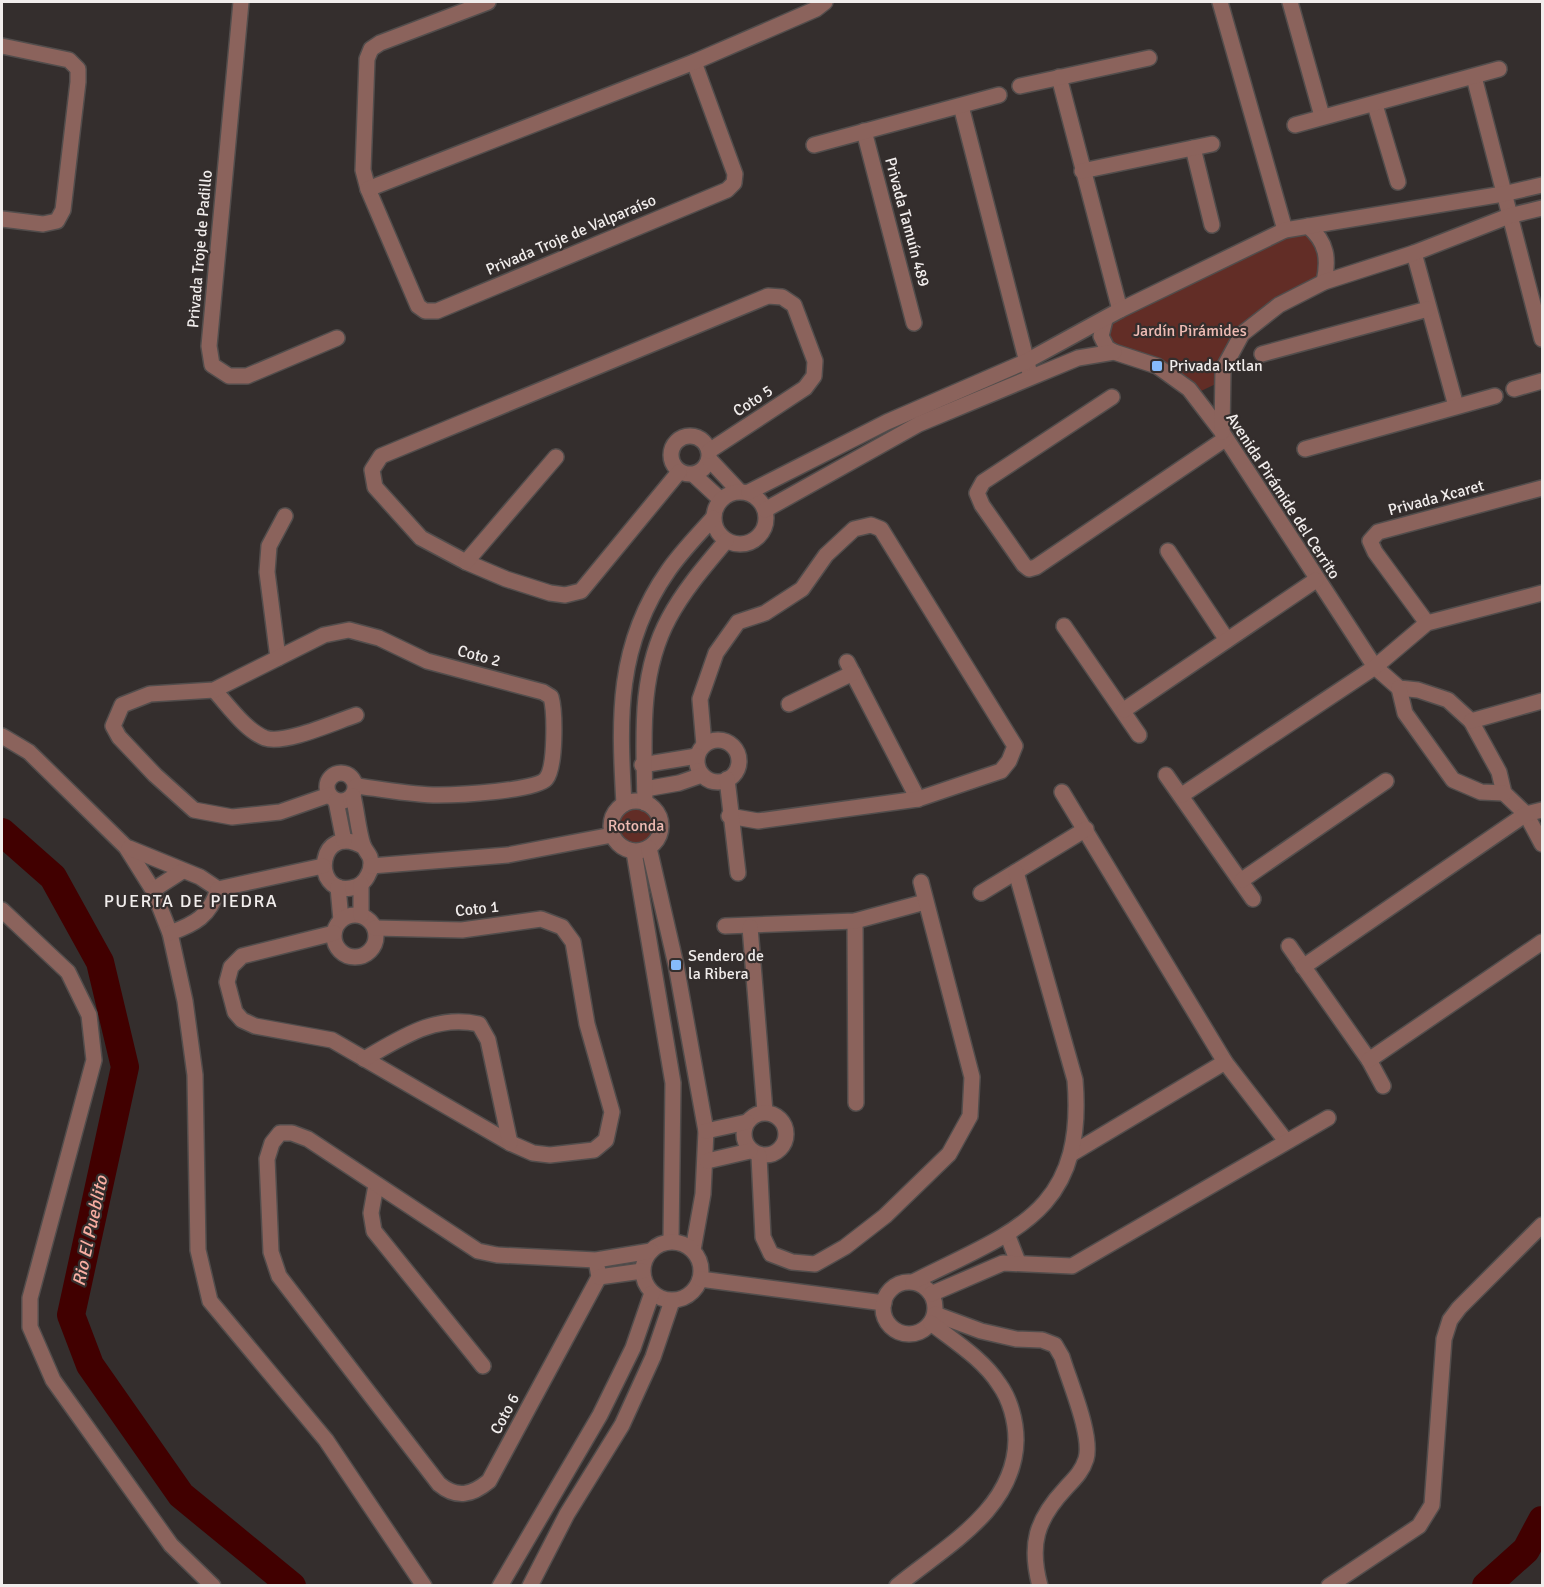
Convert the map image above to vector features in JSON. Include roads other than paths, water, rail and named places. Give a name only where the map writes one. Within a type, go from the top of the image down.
[{"type":"street","name":"Privada Troje de Padillo","points":[[242,2],[209,346],[212,365],[229,376],[247,376],[337,338]]},
{"type":"street","name":"Privada Troje de Valparaíso","points":[[488,2],[380,43],[371,49],[367,58],[363,170],[368,189],[418,306],[425,312],[437,311],[727,190],[734,183],[735,174],[694,62]]},
{"type":"street","points":[[368,189],[694,62],[816,9],[825,2]]},
{"type":"street","points":[[1220,2],[1284,230]]},
{"type":"street","points":[[1290,2],[1322,117]]},
{"type":"street","points":[[2,46],[69,60],[78,69],[78,82],[63,210],[57,220],[43,224],[2,219]]},
{"type":"street","points":[[1020,86],[1149,58]]},
{"type":"street","points":[[1295,125],[1375,105],[1499,69]]},
{"type":"street","points":[[1474,76],[1542,339]]},
{"type":"street","points":[[1059,77],[1120,310]]},
{"type":"street","points":[[814,145],[999,94]]},
{"type":"street","points":[[1375,105],[1398,182]]},
{"type":"street","points":[[961,106],[1025,362],[1031,377]]},
{"type":"street","name":"Privada Tamuín 489","points":[[864,131],[914,322]]},
{"type":"street","points":[[1082,171],[1212,144]]},
{"type":"street","points":[[1193,148],[1212,225]]},
{"type":"street","points":[[720,499],[686,473],[674,467],[670,454],[672,447],[682,437],[689,436],[702,440],[709,455],[744,491],[762,503],[765,510],[764,528],[759,536],[743,544],[726,541],[716,531],[713,518],[714,508],[720,499],[744,491],[887,422],[1025,362],[1120,310],[1284,230],[1503,194],[1542,185]]},
{"type":"street","points":[[1112,397],[983,482],[977,493],[988,514],[1029,569],[1036,567],[1224,435],[1220,382],[1223,369],[1242,334],[1279,305],[1324,282],[1414,253],[1509,216],[1542,208]]},
{"type":"street","points":[[1308,226],[1320,236],[1327,255],[1324,282]]},
{"type":"street","points":[[1414,253],[1456,406]]},
{"type":"street","name":"Coto 5","points":[[466,562],[422,538],[375,487],[372,470],[381,456],[768,296],[782,297],[794,305],[815,362],[814,376],[805,388],[709,455]]},
{"type":"street","points":[[1263,354],[1428,309]]},
{"type":"street","points":[[1105,320],[1101,336],[1107,348],[1114,352]]},
{"type":"street","points":[[765,510],[893,437],[1078,358],[1114,352]]},
{"type":"street","name":"Avenida Pirámide del Cerrito","points":[[1114,352],[1156,366],[1189,389],[1224,435],[1374,668],[1399,688],[1418,690],[1448,700],[1471,721],[1499,772],[1504,793],[1526,814],[1542,844]]},
{"type":"street","points":[[1514,389],[1542,381]]},
{"type":"street","points":[[1189,389],[1201,391],[1220,382]]},
{"type":"street","points":[[1305,449],[1494,396]]},
{"type":"street","points":[[556,457],[466,562],[550,593],[565,595],[581,591],[686,473],[701,472],[709,455]]},
{"type":"street","name":"Privada Xcaret","points":[[1426,623],[1375,552],[1370,541],[1378,532],[1542,488]]},
{"type":"street","points":[[285,516],[269,546],[267,572],[278,658],[214,690],[150,694],[122,705],[113,726],[119,736],[155,775],[194,810],[232,818],[280,812],[332,798],[344,802],[355,791]]},
{"type":"street","points":[[624,804],[621,696],[630,648],[645,609],[668,570],[713,518]]},
{"type":"street","points":[[642,765],[701,751],[710,742],[724,741],[735,749],[738,762],[733,775],[727,780],[714,782],[702,775],[698,766],[701,751],[700,699],[716,652],[738,622],[765,613],[802,590],[826,555],[854,529],[871,525],[881,530],[1015,746],[1009,761],[1001,771],[918,799],[758,821],[729,816]]},
{"type":"street","points":[[702,775],[645,796],[634,801],[624,804],[614,814],[610,828],[620,846],[634,852],[649,848],[655,842],[661,828],[657,813],[645,796],[642,765],[645,696],[655,652],[668,620],[689,586],[726,541]]},
{"type":"street","points":[[1168,551],[1227,640]]},
{"type":"street","points":[[1124,710],[1316,580]]},
{"type":"street","points":[[1182,795],[1374,668],[1426,623],[1542,593]]},
{"type":"street","points":[[1064,626],[1124,710],[1139,735]]},
{"type":"street","name":"Coto 2","points":[[278,658],[324,635],[349,630],[379,638],[427,661],[543,692],[551,697],[554,707],[551,767],[546,779],[531,786],[438,795],[355,791]]},
{"type":"street","points":[[789,704],[850,668],[918,799]]},
{"type":"street","points":[[1399,688],[1405,714],[1453,780],[1481,792],[1504,793]]},
{"type":"street","points":[[214,690],[249,726],[266,738],[285,738],[356,715]]},
{"type":"street","points":[[1471,721],[1542,701]]},
{"type":"street","points":[[2,736],[29,752],[126,847],[153,890],[170,933],[185,1001],[195,1075],[198,1250],[210,1301],[326,1440],[424,1586]]},
{"type":"street","points":[[344,841],[327,786],[334,774],[348,774],[355,791],[364,847],[369,855],[371,866],[368,876],[361,884],[346,889],[338,887],[327,878],[324,866],[330,848],[344,841],[355,842],[364,847]]},
{"type":"street","points":[[1167,775],[1253,899]]},
{"type":"street","points":[[727,780],[729,816],[738,873]]},
{"type":"street","points":[[1242,880],[1386,781]]},
{"type":"street","points":[[1062,792],[1225,1062],[1286,1142]]},
{"type":"street","points":[[1303,967],[1526,814],[1542,810]]},
{"type":"street","points":[[981,893],[1086,829]]},
{"type":"street","points":[[371,866],[508,855],[612,835]]},
{"type":"street","points":[[126,847],[181,872],[200,877],[218,889],[324,866]]},
{"type":"street","points":[[649,848],[676,965],[706,1131],[707,1161],[693,1250]]},
{"type":"street","points":[[634,852],[673,1083],[671,1241]]},
{"type":"street","points":[[153,890],[181,872]]},
{"type":"street","points":[[933,1318],[914,1334],[895,1330],[887,1323],[884,1303],[895,1286],[912,1282],[1007,1234],[1030,1219],[1055,1192],[1071,1154],[1077,1110],[1075,1080],[1016,872]]},
{"type":"street","points":[[747,1122],[745,1136],[754,1153],[763,1238],[771,1254],[792,1262],[815,1264],[845,1247],[885,1216],[949,1154],[970,1116],[972,1077],[921,882]]},
{"type":"street","points":[[361,884],[361,915]]},
{"type":"street","points":[[338,887],[337,926],[337,947],[342,952],[355,957],[368,953],[373,948],[375,928],[372,922],[361,915],[347,916],[337,926],[242,956],[231,967],[227,982],[235,1012],[242,1020],[255,1026],[332,1040],[510,1143]]},
{"type":"street","points":[[170,933],[193,925],[206,914],[218,889]]},
{"type":"street","points":[[726,926],[750,927],[855,921],[925,902]]},
{"type":"street","points":[[2,910],[68,972],[90,1015],[94,1060],[30,1298],[30,1327],[53,1380],[171,1545],[213,1586]]},
{"type":"street","name":"Coto 1","points":[[375,928],[462,930],[541,919],[562,927],[573,942],[587,1024],[612,1112],[606,1140],[594,1150],[550,1155],[532,1153],[510,1143]]},
{"type":"street","points":[[855,921],[856,1103]]},
{"type":"street","points":[[750,927],[765,1112]]},
{"type":"street","points":[[1369,1060],[1542,942]]},
{"type":"street","points":[[1289,946],[1369,1060],[1383,1086]]},
{"type":"street","points":[[364,1059],[432,1023],[464,1020],[479,1024],[488,1040],[510,1143]]},
{"type":"street","points":[[1071,1154],[1225,1062]]},
{"type":"street","points":[[706,1131],[747,1122],[755,1115],[765,1112],[775,1115],[783,1122],[786,1132],[785,1143],[779,1151],[770,1156],[754,1153],[707,1161]]},
{"type":"street","points":[[932,1294],[1003,1263],[1072,1266],[1328,1118]]},
{"type":"street","name":"Coto 6","points":[[599,1276],[489,1481],[476,1492],[460,1495],[448,1492],[439,1484],[279,1276],[271,1252],[267,1159],[272,1143],[280,1133],[292,1133],[308,1139],[478,1251],[497,1255],[596,1260],[651,1251]]},
{"type":"street","points":[[376,1185],[371,1213],[374,1231],[483,1366]]},
{"type":"street","points":[[1329,1586],[1419,1526],[1427,1517],[1432,1505],[1444,1339],[1450,1320],[1459,1308],[1542,1225]]},
{"type":"street","points":[[1007,1234],[1018,1262]]},
{"type":"street","points":[[671,1241],[683,1243],[693,1250],[700,1263],[700,1279],[694,1290],[684,1298],[672,1301],[652,1293],[645,1283],[642,1271],[651,1251],[660,1244],[671,1241]]},
{"type":"street","points":[[596,1260],[599,1276],[642,1271]]},
{"type":"street","points":[[700,1279],[884,1303]]},
{"type":"street","points":[[897,1586],[982,1517],[999,1498],[1011,1476],[1016,1452],[1016,1430],[1010,1406],[999,1383],[933,1318],[932,1294],[924,1286],[912,1282]]},
{"type":"street","points":[[500,1586],[600,1415],[633,1348],[652,1293]]},
{"type":"street","points":[[531,1586],[567,1514],[622,1425],[653,1358],[672,1301]]},
{"type":"street","points":[[933,1318],[1016,1339],[1042,1340],[1055,1345],[1062,1356],[1087,1441],[1087,1458],[1079,1475],[1052,1505],[1034,1542],[1034,1563],[1040,1586]]},
{"type":"waterway","name":"Rio El Pueblito","points":[[2,832],[53,877],[100,962],[125,1067],[71,1315],[90,1365],[181,1495],[292,1586]]},
{"type":"waterway","name":"Rio El Pueblito","points":[[1486,1586],[1526,1550],[1542,1520]]},
{"type":"place","name":"Privada Ixtlan","points":[[1157,366]]},
{"type":"place","name":"Sendero de la Ribera","points":[[676,965]]},
{"type":"district","name":"PUERTA DE PIEDRA","points":[[191,901]]},
{"type":"park label","name":"Jardín Pirámides","points":[[1190,331]]},
{"type":"park label","name":"Rotonda","points":[[636,826]]}]
